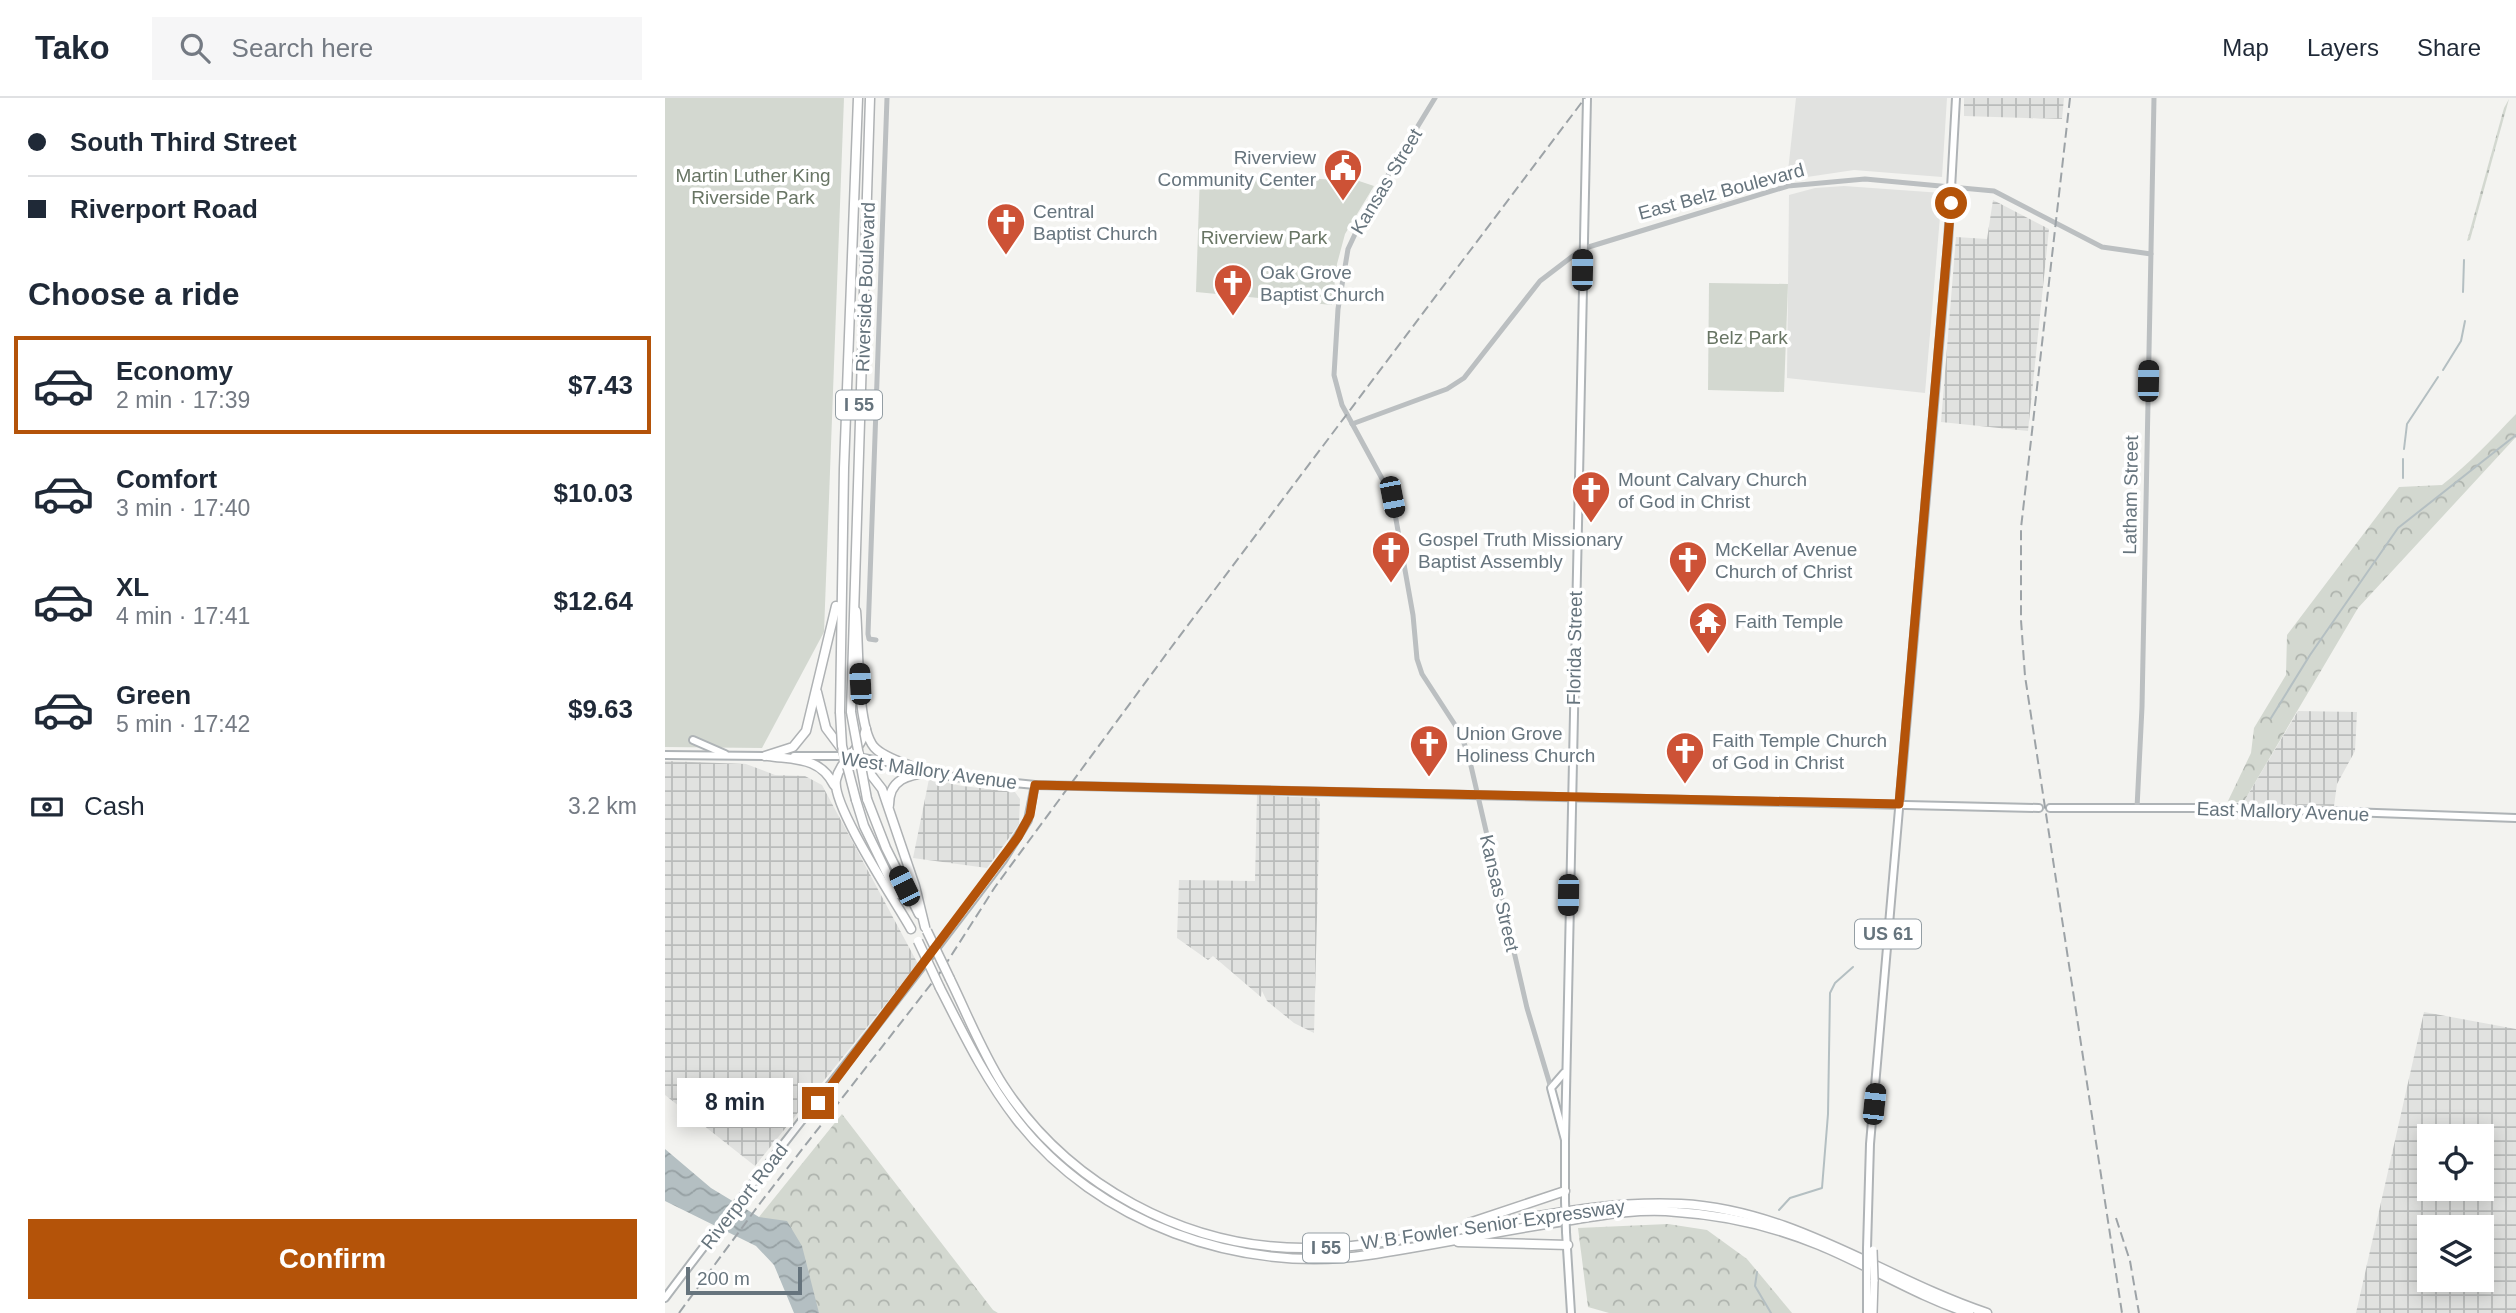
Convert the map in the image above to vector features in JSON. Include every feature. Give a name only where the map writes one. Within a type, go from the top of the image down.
[{"type":"highway","name":"W B Fowler Senior Expressway","points":[[858,98],[841,576],[839,712],[842,746],[856,800],[874,847],[940,988],[989,1082],[1045,1152],[1082,1183],[1143,1221],[1228,1250],[1319,1259],[1367,1255],[1434,1238],[1603,1206],[1684,1204],[1731,1210],[1770,1219],[1817,1236],[1987,1313]]},
{"type":"highway","name":"W B Fowler Senior Expressway","points":[[870,98],[853,576],[851,712],[867,799],[885,848],[988,1057],[1026,1115],[1086,1174],[1151,1214],[1193,1231],[1276,1248],[1329,1248],[1434,1238],[1598,1216],[1676,1211],[1732,1219],[1806,1240],[1969,1313]]},
{"type":"highway","points":[[765,756],[793,747],[802,739],[817,692],[841,576]]},
{"type":"highway","points":[[853,576],[866,729],[874,747],[913,767]]},
{"type":"highway","points":[[817,692],[826,728],[847,756],[872,774],[882,789],[915,886],[926,929]]},
{"type":"highway","points":[[835,786],[847,756],[861,743],[866,729]]},
{"type":"highway","points":[[765,756],[814,762],[827,771],[863,847],[890,885]]},
{"type":"highway","points":[[889,811],[890,793],[899,780],[908,775],[930,772]]},
{"type":"highway","points":[[1434,1238],[1565,1196]]},
{"type":"highway","points":[[1434,1238],[1568,1245]]},
{"type":"highway","name":"US 61","points":[[1870,1249],[1873,1313]]},
{"type":"main road","name":"Florida Street","points":[[1565,1140],[1570,798],[1587,98]]},
{"type":"main road","name":"US 61","points":[[1870,1249],[1867,1179],[1953,186],[1956,98]]},
{"type":"main road","points":[[692,740],[730,755]]},
{"type":"main road","name":"West Mallory Avenue","points":[[665,755],[847,756],[987,782],[1035,785],[1570,798]]},
{"type":"main road","name":"Riverport Road","points":[[665,1298],[744,1192],[808,1116],[1003,859],[1028,820],[1035,785]]},
{"type":"main road","points":[[1570,798],[2039,808]]},
{"type":"main road","name":"East Mallory Avenue","points":[[2050,808],[2237,808],[2516,818]]},
{"type":"main road","points":[[1551,1088],[1565,1072]]},
{"type":"main road","name":"Kansas Street","points":[[1551,1088],[1565,1140],[1566,1232],[1571,1313]]},
{"type":"main road","name":"US 61","points":[[1867,1313],[1870,1280]]},
{"type":"street","name":"Riverside Boulevard","points":[[876,639],[869,639],[868,634],[887,98]]},
{"type":"street","name":"Kansas Street","points":[[1435,98],[1355,229],[1345,259],[1334,375],[1342,405],[1392,497],[1413,615],[1417,659],[1429,687],[1465,743],[1527,1008],[1551,1088]]},
{"type":"street","name":"Latham Street","points":[[2137,808],[2154,98]]},
{"type":"street","name":"East Belz Boulevard","points":[[1582,249],[1798,184],[1866,179],[1953,186],[2006,195],[2102,247],[2151,254]]},
{"type":"street","points":[[1352,424],[1447,389],[1464,377],[1540,281],[1582,249]]},
{"type":"shaded area","points":[[1796,98],[1947,98],[1942,177],[1854,170],[1787,180]]},
{"type":"shaded area","points":[[1964,98],[2064,98],[2062,119],[1964,116]]},
{"type":"shaded area","points":[[1844,186],[1942,193],[1925,393],[1787,378],[1789,195],[1815,188]]},
{"type":"shaded area","points":[[1993,200],[2049,229],[2028,431],[1941,422],[1956,237],[1987,239]]},
{"type":"shaded area","points":[[2298,711],[2357,712],[2355,751],[2337,784],[2334,806],[2243,803]]},
{"type":"shaded area","points":[[665,761],[746,764],[775,775],[805,776],[822,785],[918,964],[755,1166],[665,1095]]},
{"type":"shaded area","points":[[929,779],[1015,792],[1020,799],[1019,824],[987,868],[913,858]]},
{"type":"shaded area","points":[[1257,795],[1317,798],[1320,802],[1314,1033],[1294,1023],[1267,1001],[1262,991],[1261,997],[1213,956],[1208,960],[1177,938],[1179,880],[1255,881]]},
{"type":"shaded area","points":[[2424,1012],[2516,1029],[2516,1313],[2356,1313]]},
{"type":"green space","name":"Martin Luther King Riverside Park","points":[[665,98],[844,98],[824,632],[762,748],[665,747]]},
{"type":"green space","points":[[2509,99],[2470,240],[2467,241],[2504,108]]},
{"type":"green space","name":"Riverview Park","points":[[1200,173],[1359,181],[1374,186],[1345,234],[1337,264],[1332,305],[1196,292]]},
{"type":"green space","name":"Belz Park","points":[[1709,283],[1788,284],[1784,392],[1708,390]]},
{"type":"green space","points":[[2516,414],[2516,437],[2358,608],[2243,803],[2228,801],[2251,753],[2254,728],[2286,675],[2287,635],[2399,487],[2442,485]]},
{"type":"green space","points":[[842,1114],[998,1313],[819,1313],[759,1217]]},
{"type":"green space","points":[[1668,1224],[1707,1230],[1747,1259],[1792,1313],[1609,1313],[1588,1307],[1578,1228]]},
{"type":"water","points":[[665,1149],[711,1188],[759,1217],[787,1221],[802,1246],[819,1313],[794,1313],[774,1265],[756,1246],[665,1201]]},
{"type":"waterway","points":[[2463,292],[2464,260]]},
{"type":"waterway","points":[[2443,370],[2461,341],[2465,321]]},
{"type":"waterway","points":[[2404,449],[2407,424],[2438,377]]},
{"type":"waterway","points":[[2271,718],[2310,655],[2398,528],[2516,435]]},
{"type":"waterway","points":[[2403,459],[2403,478]]},
{"type":"waterway","points":[[1779,1210],[1790,1198],[1822,1188],[1828,1114],[1830,993],[1835,983],[1853,967]]},
{"type":"waterway","points":[[1757,1272],[1755,1286],[1771,1313]]},
{"type":"railway","points":[[679,1313],[761,1202],[942,970],[995,887],[1170,649],[1585,98]]},
{"type":"railway","points":[[2070,98],[2021,528],[2021,620],[2025,676],[2122,1313]]},
{"type":"railway","points":[[2116,1218],[2130,1261],[2139,1313]]},
{"type":"place","name":"Riverview Community Center","points":[[1343,202]]},
{"type":"place","name":"Central Baptist Church","points":[[1006,256]]},
{"type":"place","name":"Oak Grove Baptist Church","points":[[1233,317]]},
{"type":"place","name":"Mount Calvary Church of God in Christ","points":[[1591,524]]},
{"type":"place","name":"Gospel Truth Missionary Baptist Assembly","points":[[1391,584]]},
{"type":"place","name":"McKellar Avenue Church of Christ","points":[[1688,594]]},
{"type":"place","name":"Faith Temple","points":[[1708,655]]},
{"type":"place","name":"Union Grove Holiness Church","points":[[1429,778]]},
{"type":"place","name":"Faith Temple Church of God in Christ","points":[[1685,785]]},
{"type":"route","points":[[818,1103],[997,868],[1025,826],[1034,802],[1035,785],[1899,804],[1907,740],[1951,203]]}]
